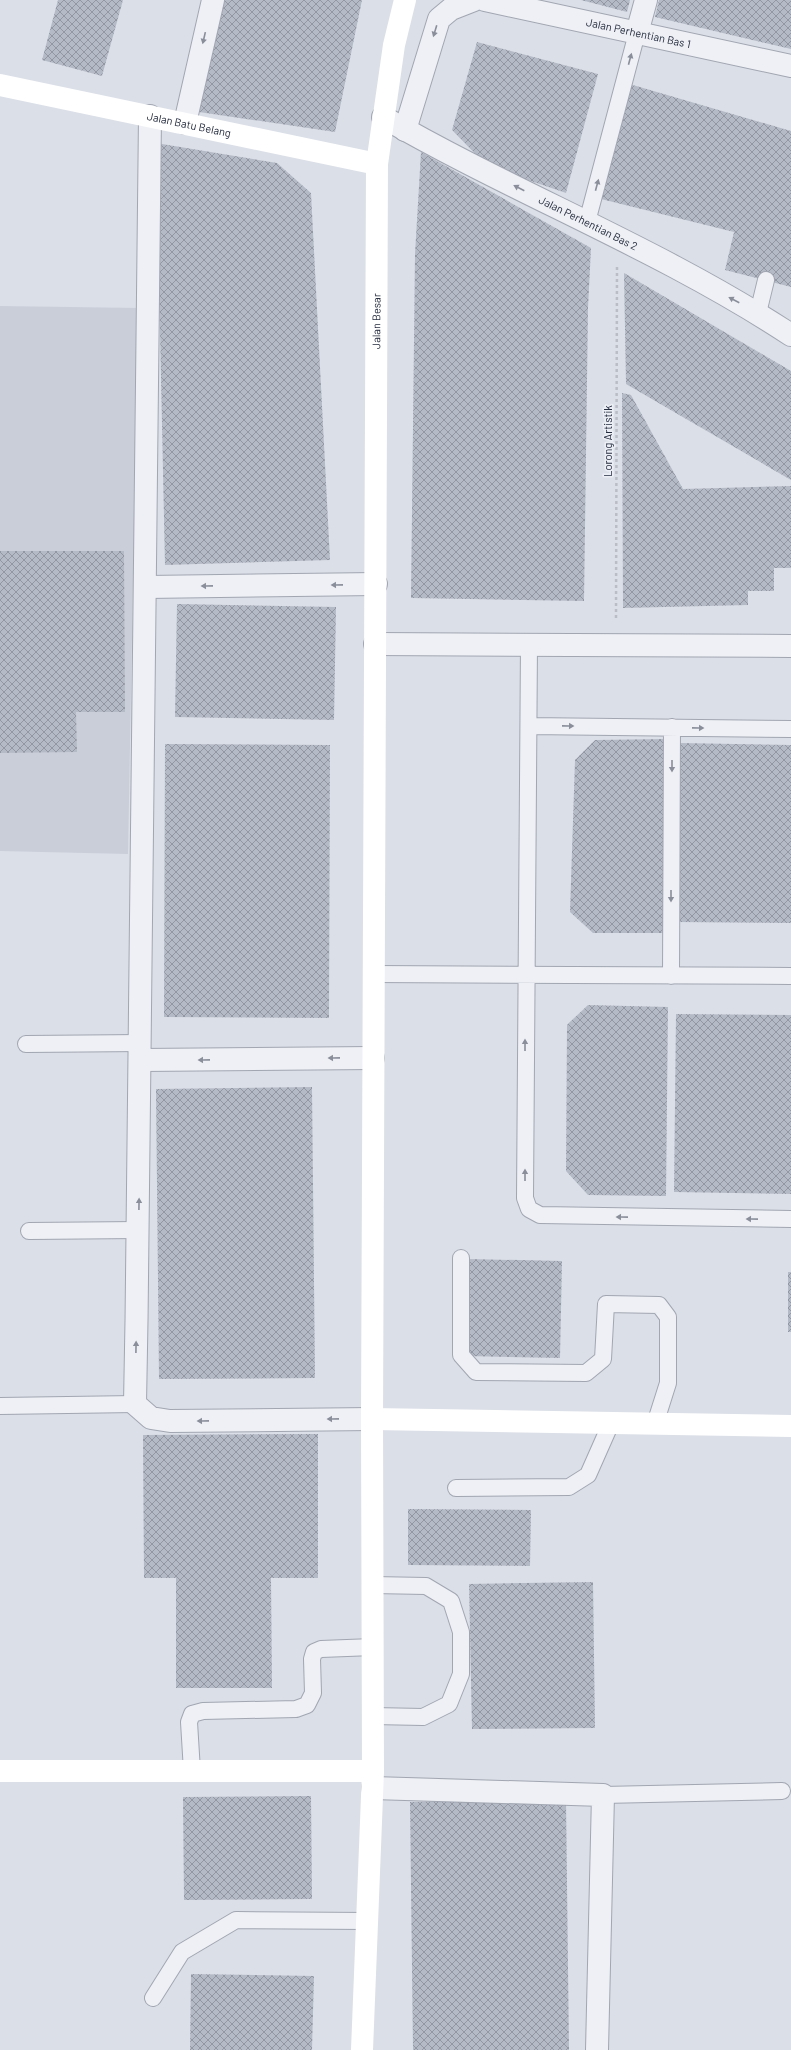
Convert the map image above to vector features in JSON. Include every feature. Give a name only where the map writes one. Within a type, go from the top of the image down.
[{"type":"street","points":[[185,123],[213,0]]},
{"type":"street","name":"Jalan Besar","points":[[362,2050],[373,1780],[372,1419],[377,164],[394,45],[405,0]]},
{"type":"street","points":[[405,130],[439,19],[451,9],[474,0]]},
{"type":"street","name":"Jalan Perhentian Bas 1","points":[[485,0],[791,66]]},
{"type":"street","points":[[637,33],[646,0]]},
{"type":"street","name":"Jalan Batu Belang","points":[[0,85],[377,164]]},
{"type":"street","points":[[150,116],[141,938],[142,1052],[135,1404],[151,1418],[170,1421],[372,1419],[791,1426]]},
{"type":"street","name":"Jalan Perhentian Bas 2","points":[[383,117],[405,130],[617,237],[758,313],[791,335]]},
{"type":"street","points":[[146,587],[376,584]]},
{"type":"street","points":[[375,644],[791,646]]},
{"type":"street","points":[[142,1052],[373,1058]]},
{"type":"street","points":[[0,1771],[192,1771],[373,1780],[603,1795],[596,2050]]},
{"type":"lane","points":[[587,222],[637,33]]},
{"type":"lane","points":[[758,313],[766,280]]},
{"type":"lane","points":[[529,644],[525,975],[525,1198],[529,1209],[540,1216],[791,1220]]},
{"type":"lane","points":[[529,726],[791,729]]},
{"type":"lane","points":[[671,976],[672,727]]},
{"type":"lane","points":[[374,974],[791,976]]},
{"type":"lane","points":[[26,1044],[142,1052]]},
{"type":"lane","points":[[29,1231],[138,1230]]},
{"type":"lane","points":[[461,1258],[461,1355],[476,1372],[586,1373],[603,1359],[606,1304],[658,1305],[668,1317],[668,1383],[655,1424]]},
{"type":"lane","points":[[0,1406],[135,1404]]},
{"type":"lane","points":[[456,1488],[569,1487],[588,1475],[611,1423]]},
{"type":"lane","points":[[373,1585],[426,1586],[451,1601],[460,1632],[460,1674],[450,1704],[423,1717],[373,1716]]},
{"type":"lane","points":[[192,1771],[189,1722],[192,1714],[203,1711],[296,1709],[307,1705],[313,1693],[312,1659],[314,1652],[321,1648],[373,1647]]},
{"type":"lane","points":[[603,1795],[782,1790]]},
{"type":"lane","points":[[153,1998],[182,1952],[236,1920],[368,1921]]},
{"type":"path","name":"Lorong Artistik","points":[[616,645],[617,237]]},
{"type":"shaded area","points":[[0,306],[138,308],[128,854],[0,851]]},
{"type":"building","points":[[58,0],[123,0],[102,76],[42,60]]},
{"type":"building","points":[[221,0],[362,0],[335,132],[199,112]]},
{"type":"building","points":[[581,0],[630,0],[627,12]]},
{"type":"building","points":[[659,0],[791,0],[791,49],[655,17]]},
{"type":"building","points":[[477,42],[598,74],[566,193],[487,166],[452,130]]},
{"type":"building","points":[[626,83],[791,131],[791,287],[725,270],[734,232],[597,198]]},
{"type":"building","points":[[156,143],[277,163],[311,193],[330,560],[165,565]]},
{"type":"building","points":[[421,152],[591,248],[588,308],[584,601],[411,598],[415,254]]},
{"type":"building","points":[[624,273],[791,371],[791,480],[626,384]]},
{"type":"building","points":[[622,393],[631,395],[683,489],[791,486],[791,568],[774,568],[774,591],[748,591],[748,605],[623,608]]},
{"type":"building","points":[[0,551],[124,551],[125,712],[76,712],[77,752],[0,753]]},
{"type":"building","points":[[177,604],[336,607],[334,720],[175,717]]},
{"type":"building","points":[[668,739],[665,933],[593,933],[570,912],[575,760],[595,740]]},
{"type":"building","points":[[679,743],[791,745],[791,923],[677,922]]},
{"type":"building","points":[[165,744],[330,745],[329,1018],[164,1017]]},
{"type":"building","points":[[588,1005],[668,1007],[666,1196],[588,1195],[566,1171],[567,1025]]},
{"type":"building","points":[[676,1014],[791,1015],[791,1194],[674,1192]]},
{"type":"building","points":[[312,1087],[315,1378],[159,1379],[156,1089]]},
{"type":"building","points":[[468,1259],[562,1261],[560,1358],[466,1356]]},
{"type":"building","points":[[788,1272],[791,1272],[791,1332],[788,1332]]},
{"type":"building","points":[[318,1434],[318,1578],[271,1578],[272,1688],[176,1688],[176,1578],[144,1578],[143,1435]]},
{"type":"building","points":[[408,1509],[531,1510],[530,1566],[408,1565]]},
{"type":"building","points":[[593,1582],[595,1728],[472,1729],[469,1584]]},
{"type":"building","points":[[311,1796],[312,1899],[184,1900],[183,1797]]},
{"type":"building","points":[[566,1800],[569,2050],[413,2050],[410,1802]]},
{"type":"building","points":[[191,1974],[314,1976],[312,2050],[190,2050]]}]
